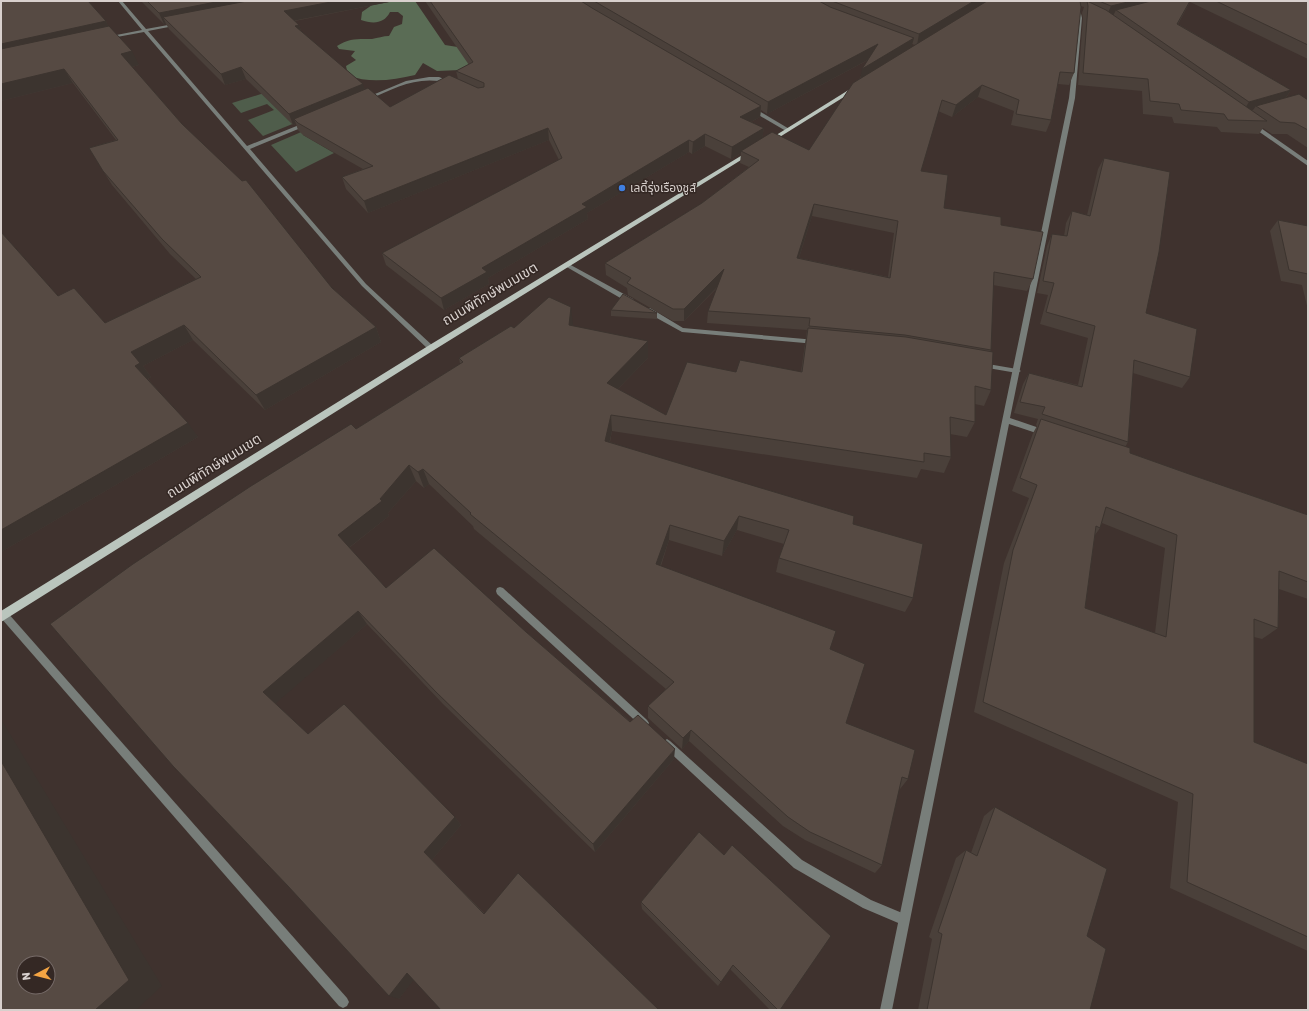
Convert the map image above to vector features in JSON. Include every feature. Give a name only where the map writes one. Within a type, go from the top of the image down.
[{"type":"main road","name":"ถนนพิทักษ์พนมเขต","points":[[2,616],[431,348],[867,81]]},
{"type":"street","points":[[120,1],[364,285],[431,348]]},
{"type":"street","points":[[886,1010],[903,919],[1007,420],[1072,98],[1080,6]]},
{"type":"street","points":[[100,40],[183,23]]},
{"type":"street","points":[[357,103],[408,81],[424,78],[435,78],[458,86]]},
{"type":"street","points":[[746,106],[788,130]]},
{"type":"street","points":[[247,148],[313,121]]},
{"type":"street","points":[[1247,121],[1308,164]]},
{"type":"street","points":[[567,265],[635,303]]},
{"type":"street","points":[[642,307],[682,330],[823,343]]},
{"type":"street","points":[[978,364],[1017,371]]},
{"type":"street","points":[[1007,420],[1052,435]]},
{"type":"street","points":[[500,591],[798,864],[867,904],[903,919]]},
{"type":"street","points":[[2,616],[342,1002]]},
{"type":"green space","points":[[394,1],[415,1],[445,45],[470,49],[472,66],[460,70],[437,71],[423,63],[415,75],[381,80],[364,80],[348,75],[346,66],[356,60],[351,56],[355,51],[339,49],[337,46],[350,40],[372,39],[389,36],[394,27],[402,24],[403,16],[398,12],[390,12],[385,19],[381,21],[370,22],[361,20],[362,12],[372,5]]},
{"type":"green space","points":[[261,94],[366,94],[263,136],[248,120],[274,110],[267,104],[241,113],[232,103]]},
{"type":"green space","points":[[343,114],[303,135],[334,153],[296,172],[271,145]]},
{"type":"building","points":[[1,1],[88,1],[106,21],[1,44]]},
{"type":"building","points":[[147,1],[221,1],[159,13]]},
{"type":"building","points":[[247,1],[336,1],[284,11],[299,25],[295,26],[363,84],[289,114],[241,67],[221,74],[163,17]]},
{"type":"building","points":[[430,1],[581,1],[761,106],[740,117],[764,128],[732,147],[705,134],[693,142],[689,140],[582,204],[587,207],[482,268],[487,272],[441,298],[382,253],[562,158],[548,128],[364,201],[342,177],[373,166],[298,123],[294,119],[368,88],[390,107],[449,75],[478,88],[484,87],[484,83],[456,71],[473,62]]},
{"type":"building","points":[[594,1],[819,1],[830,7],[914,38],[862,69],[878,44],[768,102]]},
{"type":"building","points":[[832,1],[974,1],[919,34]]},
{"type":"building","points":[[987,1],[1080,1],[1081,7],[1074,73],[1060,72],[1051,120],[1016,114],[1019,100],[982,85],[956,105],[942,100],[921,171],[948,175],[944,208],[1001,217],[1001,225],[1043,232],[1033,279],[994,272],[991,350],[905,335],[809,326],[810,318],[708,311],[724,269],[684,309],[673,309],[627,283],[631,278],[605,263],[702,203],[759,160],[741,151],[772,132],[809,150],[853,83]],"holes":[[[814,204],[898,221],[890,278],[797,258]]]},
{"type":"building","points":[[1087,1],[1106,10],[1267,121],[1228,120],[1224,114],[1181,110],[1179,104],[1150,101],[1148,79],[1083,73],[1088,6]]},
{"type":"building","points":[[1099,1],[1132,1],[1111,6]]},
{"type":"building","points":[[1151,1],[1190,1],[1177,24],[1291,90],[1249,102],[1116,10]]},
{"type":"building","points":[[1216,1],[1308,1],[1308,45]]},
{"type":"building","points":[[109,26],[132,51],[121,54],[182,124],[242,181],[246,180],[332,288],[376,327],[256,395],[184,325],[131,352],[140,363],[135,366],[188,423],[1,530],[1,232],[58,296],[74,288],[105,323],[201,277],[162,239],[103,171],[89,148],[118,140],[64,69],[1,84],[1,49]]},
{"type":"building","points":[[1299,94],[1308,100],[1308,130],[1295,123],[1280,122],[1256,106]]},
{"type":"building","points":[[1104,158],[1170,172],[1159,252],[1146,313],[1197,329],[1190,377],[1134,360],[1128,442],[1042,414],[1045,407],[1020,402],[1029,373],[1082,387],[1095,326],[1046,312],[1054,283],[1043,281],[1052,234],[1067,236],[1072,211],[1090,216]]},
{"type":"building","points":[[1278,220],[1308,226],[1308,274],[1289,270]]},
{"type":"building","points":[[623,294],[657,313],[611,310]]},
{"type":"building","points":[[549,297],[571,307],[569,325],[648,341],[607,383],[666,415],[687,362],[736,372],[740,360],[802,372],[808,328],[906,337],[993,352],[991,390],[975,386],[975,422],[950,417],[951,457],[924,453],[924,462],[611,415],[605,441],[854,516],[853,524],[923,544],[913,598],[779,558],[789,530],[739,516],[724,541],[670,525],[656,564],[836,631],[830,649],[865,664],[846,723],[915,750],[908,779],[902,777],[882,865],[810,832],[788,817],[691,730],[683,738],[648,706],[674,682],[470,514],[471,513],[423,469],[418,472],[409,465],[380,499],[382,501],[338,535],[386,588],[434,548],[526,632],[630,722],[638,715],[675,749],[593,844],[436,692],[358,611],[263,692],[308,734],[344,704],[455,817],[424,852],[484,914],[518,873],[659,1010],[441,1010],[407,973],[389,996],[288,886],[173,766],[50,624],[133,564],[251,486],[351,424],[356,429],[463,362],[459,358],[511,326],[514,328]]},
{"type":"building","points":[[1041,419],[1130,448],[1130,453],[1308,515],[1308,582],[1279,571],[1278,628],[1254,619],[1254,742],[1308,764],[1308,937],[1187,882],[1193,794],[983,702],[1013,550],[1037,485],[1020,478]],"holes":[[[1106,507],[1177,535],[1166,637],[1085,608],[1096,526],[1100,528]]]},
{"type":"building","points":[[1,761],[129,980],[95,1010],[1,1010]]},
{"type":"building","points":[[995,807],[1107,869],[1087,936],[1106,949],[1090,1010],[927,1010],[942,934],[938,932],[966,850],[977,856]]},
{"type":"building","points":[[699,832],[724,855],[732,845],[831,936],[780,1010],[778,1010],[733,965],[721,982],[641,902]]},
{"type":"place","name":"เลดี้รุ่งเรืองชูส์","points":[[622,188]]}]
